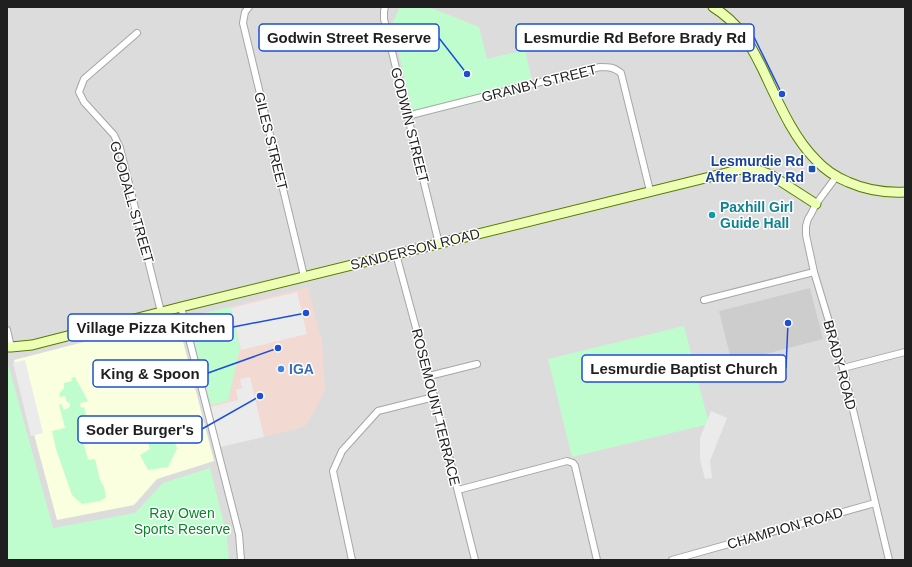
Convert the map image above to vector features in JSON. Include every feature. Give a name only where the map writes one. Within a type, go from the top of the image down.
[{"type":"street","name":"GILES STREET","points":[[249,7],[243,23],[304,276]]},
{"type":"street","name":"GODWIN STREET","points":[[385,7],[384,19],[438,244]]},
{"type":"street","points":[[713,7],[732,21],[746,38],[795,133],[815,160],[836,177],[855,185],[886,193],[905,192]]},
{"type":"street","name":"GOODALL STREET","points":[[137,33],[84,79],[79,92],[84,102],[114,135],[120,148],[162,312]]},
{"type":"street","name":"GRANBY STREET","points":[[407,116],[600,67],[616,69],[621,73],[650,191]]},
{"type":"street","name":"SANDERSON ROAD","points":[[9,347],[32,345],[181,306],[750,167],[771,175],[816,204]]},
{"type":"street","name":"BRADY ROAD","points":[[836,177],[816,204],[808,219],[806,235],[814,272],[843,368],[889,560]]},
{"type":"street","name":"ROSEMOUNT TERRACE","points":[[396,254],[429,376],[475,560]]},
{"type":"street","points":[[704,300],[814,272]]},
{"type":"street","points":[[181,306],[239,534],[241,560]]},
{"type":"street","points":[[7,330],[9,347]]},
{"type":"street","points":[[843,368],[905,352]]},
{"type":"street","points":[[429,376],[477,364]]},
{"type":"street","points":[[352,560],[333,471],[342,451],[378,411],[434,398]]},
{"type":"street","points":[[458,490],[567,461],[573,463],[576,466],[597,560]]},
{"type":"street","name":"CHAMPION ROAD","points":[[672,560],[875,503]]},
{"type":"shaded area","points":[[7,7],[905,7],[905,560],[7,560]]},
{"type":"shaded area","points":[[308,287],[322,342],[325,390],[311,417],[304,427],[220,447],[210,407],[211,405],[228,401],[240,348],[230,307]]},
{"type":"shaded area","points":[[810,288],[823,339],[732,363],[719,311]]},
{"type":"shaded area","points":[[297,292],[307,334],[241,350],[231,308]]},
{"type":"shaded area","points":[[177,318],[214,461],[157,479],[134,505],[57,520],[14,360]]},
{"type":"shaded area","points":[[25,360],[43,433],[31,436],[13,363]]},
{"type":"shaded area","points":[[250,377],[264,437],[220,447],[210,407],[238,400],[236,390],[242,388],[240,379]]},
{"type":"shaded area","points":[[711,411],[727,418],[710,461],[712,478],[705,479],[700,459],[700,438]]},
{"type":"green space","points":[[400,7],[429,7],[479,27],[487,59],[525,50],[534,89],[414,118],[392,24]]},
{"type":"green space","points":[[230,307],[240,348],[228,401],[211,405],[190,322],[193,317],[200,314]]},
{"type":"green space","points":[[684,326],[709,424],[572,457],[548,359]]},
{"type":"green space","name":"Ray Owen Sports Reserve","points":[[7,360],[53,528],[135,513],[163,483],[210,468],[227,536],[229,560],[7,560]]},
{"type":"green space","points":[[75,377],[88,401],[80,403],[81,408],[84,407],[92,440],[83,442],[88,460],[95,459],[106,497],[100,501],[82,504],[72,495],[56,449],[52,431],[65,428],[59,405],[61,404],[64,410],[70,407],[70,403],[67,402],[65,396],[60,397],[59,394],[64,388],[64,383],[72,381],[71,378]]},
{"type":"green space","points":[[167,423],[177,448],[168,467],[148,470],[140,455],[150,449],[143,425]]},
{"type":"place","name":"Godwin Street Reserve","points":[[467,74]]},
{"type":"place","name":"Lesmurdie Rd Before Brady Rd","points":[[782,94]]},
{"type":"place","name":"Lesmurdie Rd After Brady Rd","points":[[812,169]]},
{"type":"place","name":"Paxhill Girl Guide Hall","points":[[712,215]]},
{"type":"place","name":"Village Pizza Kitchen","points":[[306,313]]},
{"type":"place","name":"Lesmurdie Baptist Church","points":[[788,323]]},
{"type":"place","name":"King & Spoon","points":[[278,348]]},
{"type":"place","name":"IGA","points":[[281,369]]},
{"type":"place","name":"Soder Burger's","points":[[260,396]]}]
